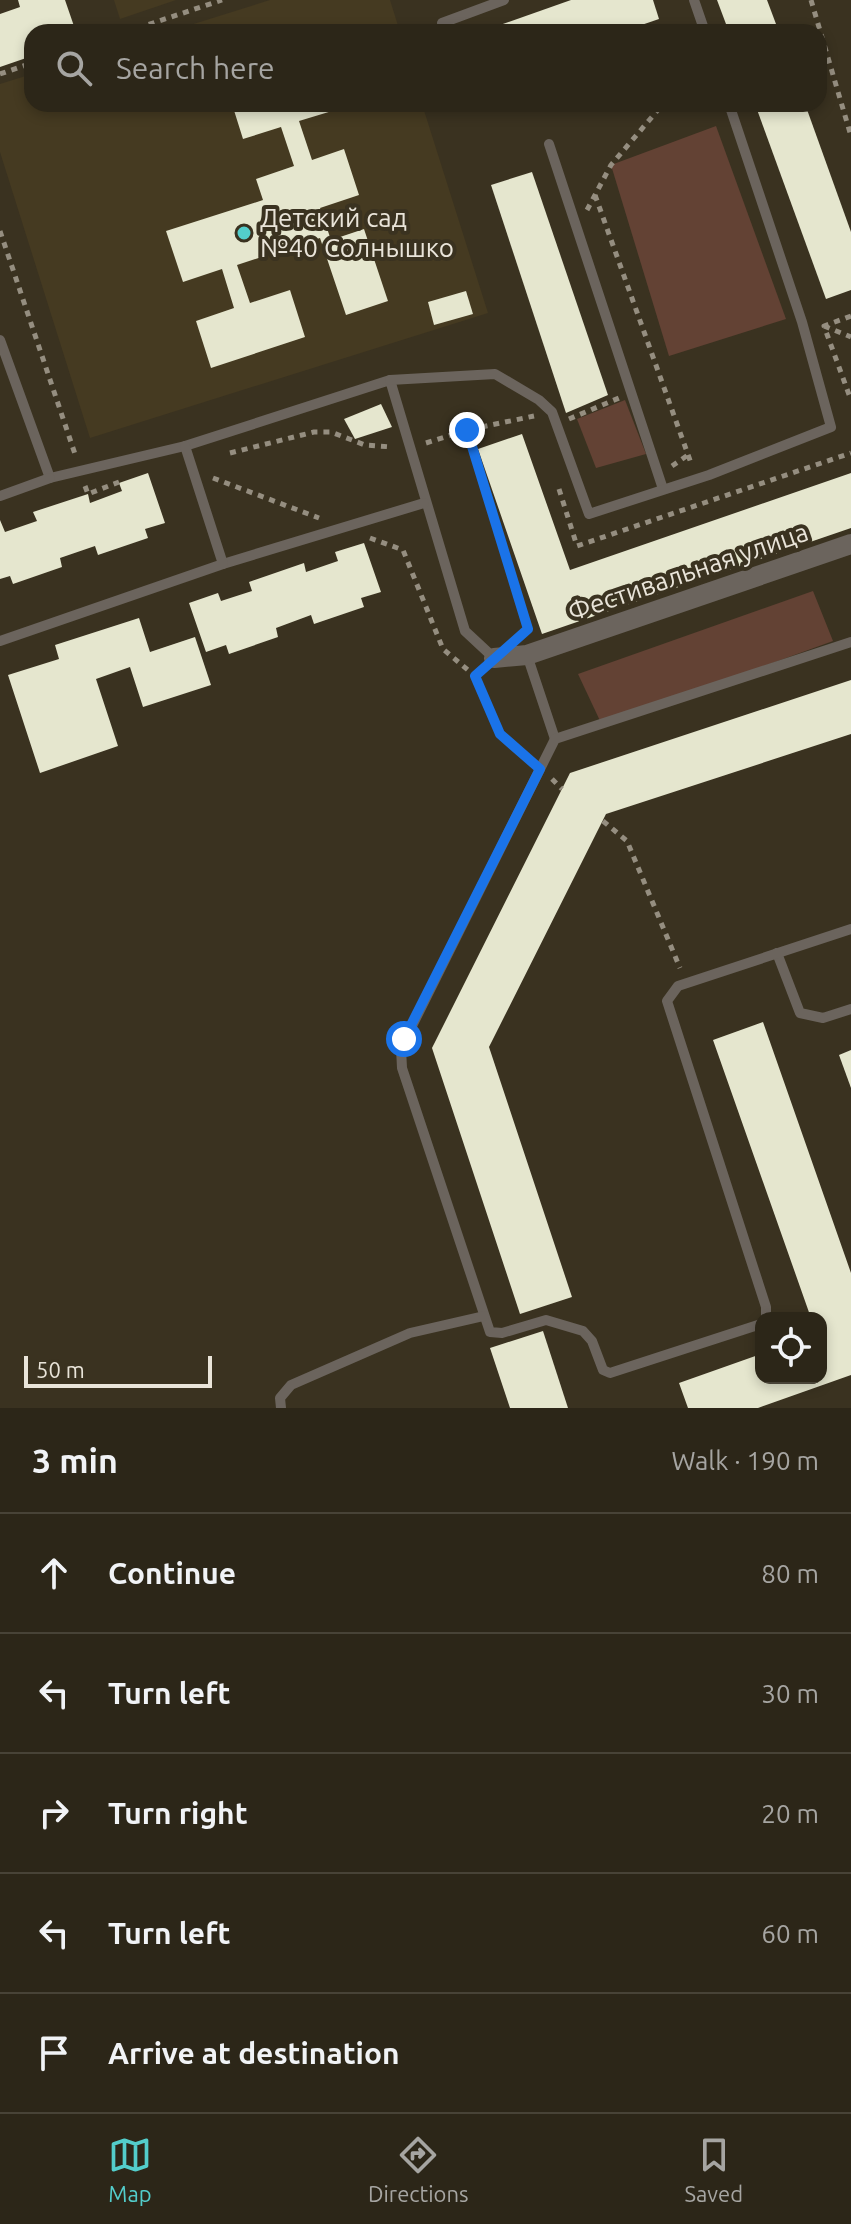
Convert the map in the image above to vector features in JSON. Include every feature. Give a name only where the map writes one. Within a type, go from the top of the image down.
[{"type":"street","name":"Фестивальная улица","points":[[494,658],[527,655],[851,544]]},
{"type":"lane","points":[[442,23],[504,0]]},
{"type":"lane","points":[[694,0],[702,24]]},
{"type":"lane","points":[[0,496],[80,469],[185,446],[390,380],[495,374],[539,400],[552,412],[589,514],[696,479],[831,427],[802,322],[732,112]]},
{"type":"lane","points":[[549,144],[663,489]]},
{"type":"lane","points":[[0,340],[50,478]]},
{"type":"lane","points":[[390,380],[424,503],[465,631],[494,658]]},
{"type":"lane","points":[[185,446],[223,564]]},
{"type":"lane","points":[[0,641],[223,564],[424,503]]},
{"type":"lane","points":[[555,739],[851,642]]},
{"type":"lane","points":[[527,655],[555,739],[401,1048],[402,1068],[484,1316],[490,1332],[495,1334],[546,1320],[583,1331],[592,1341],[603,1370],[610,1373],[755,1326]]},
{"type":"lane","points":[[766,1312],[667,1009],[670,992],[686,983],[851,929]]},
{"type":"lane","points":[[777,953],[800,1013],[823,1018],[851,1009]]},
{"type":"lane","points":[[281,1408],[280,1398],[291,1385],[410,1333],[484,1316]]},
{"type":"path","points":[[150,24],[222,0]]},
{"type":"path","points":[[811,0],[818,24]]},
{"type":"path","points":[[827,54],[851,136]]},
{"type":"path","points":[[0,74],[24,66]]},
{"type":"path","points":[[578,226],[611,165],[656,112]]},
{"type":"path","points":[[595,195],[696,479]]},
{"type":"path","points":[[0,231],[80,469]]},
{"type":"path","points":[[824,326],[851,316]]},
{"type":"path","points":[[824,326],[851,337]]},
{"type":"path","points":[[824,326],[851,396]]},
{"type":"path","points":[[569,434],[564,421],[626,395]]},
{"type":"path","points":[[230,453],[314,432],[331,432],[365,445],[408,448],[467,430],[552,412]]},
{"type":"path","points":[[467,430],[528,629],[475,676],[500,734],[562,789]]},
{"type":"path","points":[[603,821],[627,841],[686,983]]},
{"type":"shaded area","points":[[114,0],[176,0],[120,19]]},
{"type":"shaded area","points":[[270,0],[390,0],[398,24],[194,24]]},
{"type":"shaded area","name":"Детский сад №40 Солнышко","points":[[24,76],[24,112],[425,112],[488,313],[90,438],[0,152],[0,84]]},
{"type":"shaded area","points":[[716,126],[786,319],[669,356],[611,165]]},
{"type":"shaded area","points":[[625,400],[646,454],[596,468],[577,419]]},
{"type":"shaded area","points":[[813,591],[833,641],[602,725],[578,674]]},
{"type":"building","points":[[18,0],[65,0],[73,24],[24,24],[24,59],[0,67],[0,14],[20,7]]},
{"type":"building","points":[[571,0],[653,0],[659,19],[644,24],[503,24]]},
{"type":"building","points":[[717,0],[767,0],[776,24],[726,24]]},
{"type":"building","points":[[235,112],[329,112],[299,121],[312,160],[344,149],[359,195],[320,208],[331,240],[364,229],[388,301],[346,315],[320,238],[237,265],[250,303],[290,290],[305,337],[211,368],[196,321],[234,308],[222,269],[183,282],[166,231],[263,200],[256,179],[294,166],[281,127],[243,139]]},
{"type":"building","points":[[758,112],[808,112],[851,232],[851,290],[826,299]]},
{"type":"building","points":[[532,172],[608,395],[566,413],[491,185]]},
{"type":"building","points":[[466,291],[473,314],[434,325],[428,302]]},
{"type":"building","points":[[381,404],[392,427],[355,439],[344,419]]},
{"type":"building","points":[[522,434],[570,570],[851,473],[851,528],[542,634],[478,449]]},
{"type":"building","points":[[148,473],[165,523],[145,529],[148,538],[98,555],[95,546],[60,558],[62,567],[13,584],[10,576],[0,579],[0,520],[5,532],[37,521],[33,512],[88,494],[90,503],[122,491],[119,483]]},
{"type":"building","points":[[364,543],[381,592],[361,598],[364,607],[314,624],[311,615],[276,628],[278,637],[229,654],[226,645],[206,652],[189,603],[218,593],[221,601],[252,591],[249,582],[304,563],[306,572],[338,561],[335,552]]},
{"type":"building","points":[[139,618],[150,652],[195,637],[211,685],[143,707],[130,667],[96,679],[118,746],[40,773],[8,675],[59,659],[55,645]]},
{"type":"building","points":[[851,680],[851,734],[606,814],[489,1047],[572,1297],[520,1314],[432,1048],[570,773]]},
{"type":"building","points":[[763,1022],[851,1273],[851,1375],[827,1384],[827,1312],[809,1312],[713,1040]]},
{"type":"building","points":[[851,1050],[851,1088],[839,1055]]},
{"type":"building","points":[[543,1331],[568,1408],[510,1408],[490,1348]]},
{"type":"building","points":[[755,1356],[755,1384],[826,1384],[758,1408],[688,1408],[679,1383]]},
{"type":"place","name":"Детский сад №40 Солнышко","points":[[244,233]]},
{"type":"route","points":[[404,1039],[540,769],[500,734],[475,676],[528,629],[467,430]]}]
